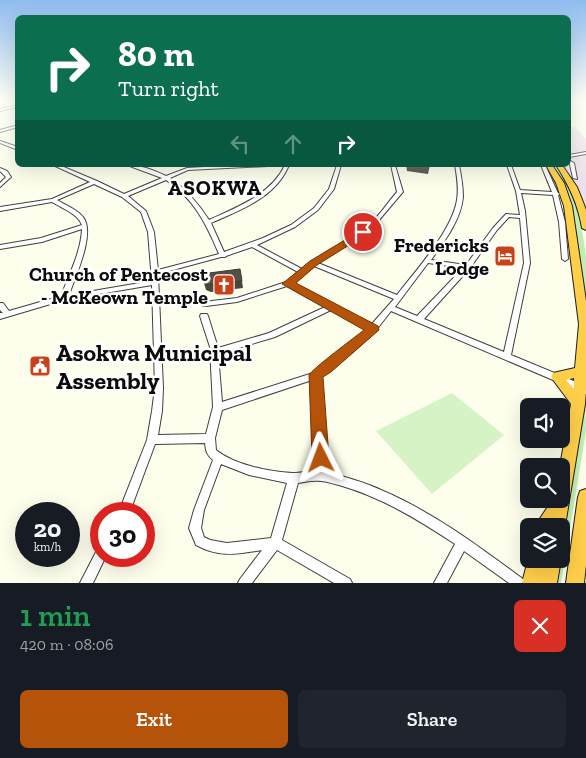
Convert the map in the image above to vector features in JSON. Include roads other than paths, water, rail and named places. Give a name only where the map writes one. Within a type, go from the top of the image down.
[{"type":"highway","points":[[550,167],[560,183],[568,206],[584,324],[581,371],[583,389],[578,404],[569,458]]},
{"type":"highway","points":[[561,167],[577,192],[586,228]]},
{"type":"highway","points":[[578,404],[557,378],[581,371]]},
{"type":"highway","points":[[574,583],[586,497]]},
{"type":"highway","points":[[531,583],[534,568]]},
{"type":"highway","points":[[548,583],[550,568]]},
{"type":"street","points":[[0,142],[15,148]]},
{"type":"street","points":[[571,156],[586,153]]},
{"type":"street","points":[[571,162],[575,178]]},
{"type":"street","points":[[60,167],[124,196],[145,214],[151,232],[155,273],[159,388],[152,440],[128,502]]},
{"type":"street","points":[[135,167],[165,177],[190,195],[209,222],[223,256]]},
{"type":"street","points":[[124,196],[165,177],[188,169],[228,167]]},
{"type":"street","points":[[209,222],[263,194],[285,174],[287,167]]},
{"type":"street","points":[[155,273],[255,246],[311,214],[332,190],[338,167]]},
{"type":"street","points":[[206,304],[237,300],[288,284],[301,271],[355,238],[372,225],[400,192],[394,167]]},
{"type":"street","points":[[218,407],[316,375],[373,330],[426,261],[451,224],[460,201],[456,167]]},
{"type":"street","points":[[507,356],[526,263],[518,191],[510,167]]},
{"type":"street","points":[[544,167],[557,194],[561,208],[565,259]]},
{"type":"street","points":[[0,169],[9,177],[0,186]]},
{"type":"street","points":[[0,209],[53,200],[95,182]]},
{"type":"street","points":[[518,191],[557,194]]},
{"type":"street","points":[[53,200],[82,219],[85,226],[80,255],[64,298]]},
{"type":"street","points":[[418,320],[468,267],[495,229],[508,215],[522,217]]},
{"type":"street","points":[[0,247],[42,240],[85,226]]},
{"type":"street","points":[[255,246],[301,271]]},
{"type":"street","points":[[426,261],[468,267]]},
{"type":"street","points":[[313,263],[398,298]]},
{"type":"street","points":[[0,305],[4,315],[64,298],[154,284]]},
{"type":"street","points":[[288,284],[373,330]]},
{"type":"street","points":[[214,352],[272,335],[330,306]]},
{"type":"street","points":[[391,308],[583,389]]},
{"type":"street","points":[[204,316],[214,352],[218,407],[210,438],[211,452],[218,459],[248,469],[294,478],[322,476],[369,489],[431,521],[519,583]]},
{"type":"street","points":[[316,375],[322,476]]},
{"type":"street","points":[[152,440],[210,438]]},
{"type":"street","points":[[218,459],[199,510],[195,528],[200,541],[209,546],[226,549],[275,543],[346,583]]},
{"type":"street","points":[[244,583],[275,543],[294,478]]},
{"type":"street","points":[[440,583],[462,543]]},
{"type":"street","points":[[86,583],[94,567]]},
{"type":"place","name":"Fredericks Lodge","points":[[505,256]]},
{"type":"place","name":"Church of Pentecost - McKeown Temple","points":[[224,285]]},
{"type":"place","name":"Asokwa Municipal Assembly","points":[[40,366]]},
{"type":"district","name":"ASOKWA","points":[[215,187]]}]
